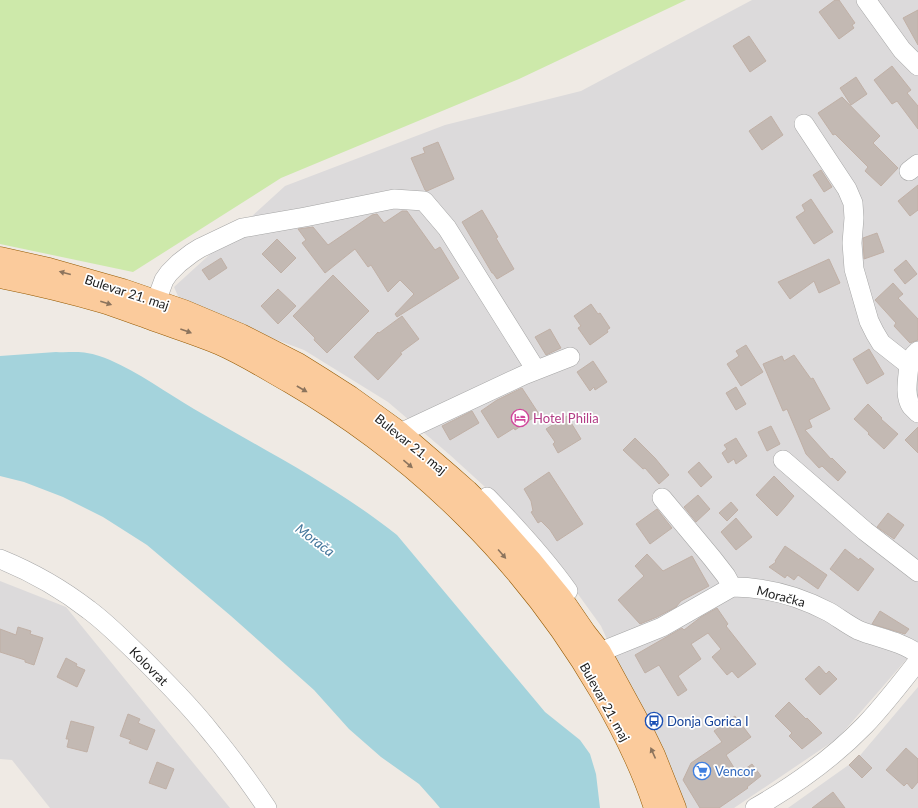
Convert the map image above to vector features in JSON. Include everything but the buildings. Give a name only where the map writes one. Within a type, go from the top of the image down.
[{"type":"main road","name":"Bulevar 21. maj","points":[[0,258],[90,280],[152,310],[193,333],[221,345],[268,369],[312,395],[366,431],[423,476],[495,546],[525,581],[572,645],[620,727],[643,775],[655,808]]},
{"type":"main road","name":"Bulevar 21. maj","points":[[0,277],[102,302],[152,310],[184,311],[241,336],[298,364],[405,431],[481,505],[530,560],[561,598],[600,652],[647,740],[675,808]]},
{"type":"street","points":[[866,0],[902,50],[918,66]]},
{"type":"street","points":[[804,124],[847,189],[853,203],[854,218],[852,243],[854,269],[869,320],[881,343],[914,358],[907,389],[911,407],[918,412]]},
{"type":"street","points":[[152,310],[164,280],[179,263],[200,248],[242,228],[394,199],[424,201],[447,228],[536,370]]},
{"type":"street","points":[[405,431],[524,375],[570,357]]},
{"type":"street","points":[[783,460],[865,531],[918,572]]},
{"type":"street","points":[[600,652],[662,627],[732,587],[726,576],[712,558],[662,498]]},
{"type":"street","name":"Kolovrat","points":[[0,559],[54,585],[106,623],[190,707],[241,770],[267,808]]},
{"type":"street","name":"Moračka","points":[[732,587],[760,588],[790,596],[819,607],[857,630],[908,648],[918,654]]},
{"type":"street","points":[[755,808],[808,774],[837,751],[878,711],[918,661]]},
{"type":"shaded area","points":[[752,0],[918,0],[918,646],[838,738],[734,808],[685,808],[601,626],[531,529],[450,455],[388,402],[304,350],[182,305],[174,287],[285,186],[445,125],[581,91]]},
{"type":"shaded area","points":[[0,581],[66,607],[230,808],[50,808],[12,760],[0,759]]},
{"type":"shaded area","points":[[918,687],[918,808],[788,808],[857,759]]},
{"type":"green space","points":[[0,0],[686,0],[519,79],[281,178],[133,272],[0,244]]},
{"type":"water","name":"Morača","points":[[79,352],[93,354],[131,370],[194,409],[323,484],[373,517],[397,535],[545,712],[580,740],[590,754],[596,774],[600,808],[440,808],[419,784],[381,757],[349,729],[314,690],[231,616],[147,545],[103,517],[63,497],[24,482],[0,476],[0,356]]},
{"type":"place","name":"Hotel Philia","points":[[520,418]]},
{"type":"place","name":"Donja Gorica I","points":[[654,721]]},
{"type":"place","name":"Vencor","points":[[702,771]]}]
